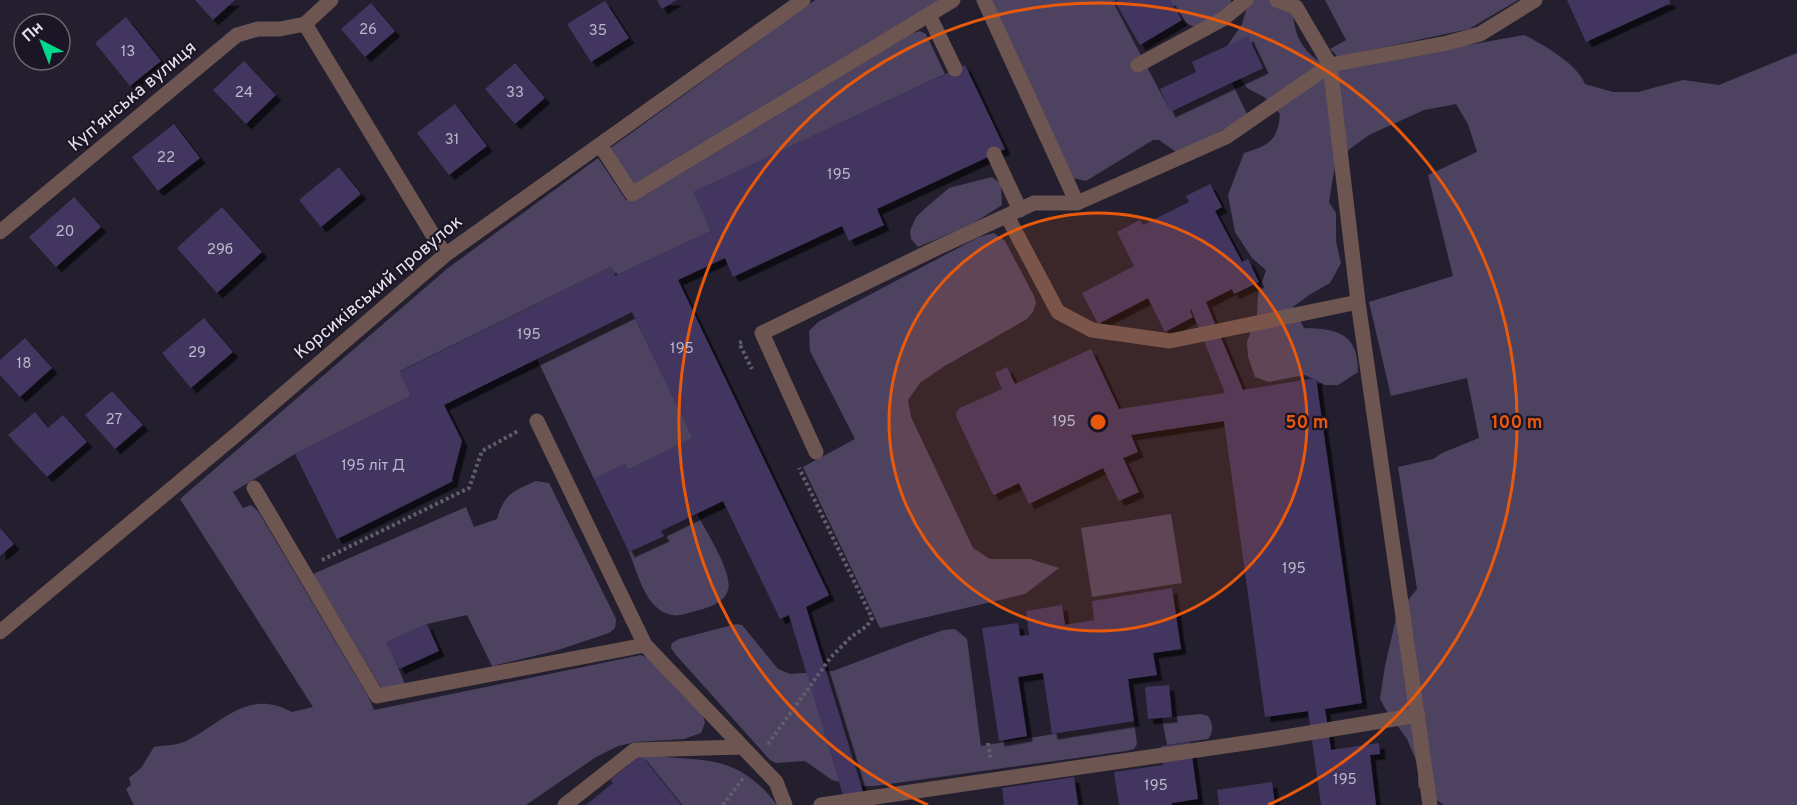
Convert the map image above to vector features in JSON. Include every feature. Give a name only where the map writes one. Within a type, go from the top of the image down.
[{"type":"street","points":[[331,0],[305,24],[445,255]]},
{"type":"street","name":"Корсиківський провулок","points":[[0,632],[237,434],[445,255],[803,0]]},
{"type":"street","points":[[600,145],[632,194],[953,0]]},
{"type":"street","points":[[984,0],[1077,203]]},
{"type":"street","points":[[1137,65],[1223,19],[1246,0]]},
{"type":"street","points":[[1277,0],[1296,8],[1330,65],[1358,302],[1430,805]]},
{"type":"street","points":[[816,452],[762,333],[1034,203],[1077,203],[1226,137],[1330,65],[1447,43],[1480,34],[1534,0]]},
{"type":"street","points":[[929,15],[955,69]]},
{"type":"street","name":"Куп’янська вулиця","points":[[0,232],[237,35],[258,29],[305,24]]},
{"type":"street","points":[[994,154],[1013,213],[1058,312],[1092,330],[1170,341],[1358,302]]},
{"type":"street","points":[[537,421],[645,645],[776,782],[785,805]]},
{"type":"street","points":[[254,488],[377,696],[645,645]]},
{"type":"street","points":[[821,805],[1418,715]]},
{"type":"street","points":[[565,805],[635,750],[742,747]]},
{"type":"path","points":[[755,375],[740,343],[762,333]]},
{"type":"path","points":[[302,569],[469,488],[482,451],[537,421]]},
{"type":"path","points":[[723,805],[831,657],[851,637],[867,626],[872,618],[795,459]]},
{"type":"shaded area","points":[[815,0],[942,0],[634,190],[609,149]]},
{"type":"shaded area","points":[[990,0],[1116,0],[1113,2],[1168,107],[1177,109],[1232,83],[1248,116],[1179,154],[1159,140],[1153,140],[1086,181],[1073,178]]},
{"type":"shaded area","points":[[1170,0],[1231,0],[1231,7],[1203,25],[1197,26],[1185,21]]},
{"type":"shaded area","points":[[1249,0],[1294,0],[1294,23],[1301,42],[1314,58],[1334,69],[1524,35],[1550,49],[1567,62],[1585,84],[1613,92],[1638,92],[1683,80],[1719,85],[1797,53],[1797,805],[1444,805],[1418,787],[1418,765],[1407,739],[1380,699],[1397,614],[1417,589],[1398,467],[1433,459],[1479,438],[1467,378],[1391,396],[1369,302],[1453,276],[1428,175],[1477,152],[1468,124],[1456,104],[1424,110],[1369,135],[1336,159],[1329,202],[1336,213],[1336,241],[1341,263],[1330,283],[1293,307],[1304,328],[1336,332],[1350,341],[1357,359],[1358,372],[1338,385],[1325,385],[1305,375],[1269,382],[1255,377],[1248,357],[1247,342],[1257,315],[1258,295],[1266,270],[1252,258],[1235,232],[1228,195],[1244,153],[1271,141],[1277,130],[1280,114],[1264,97],[1247,88],[1232,66],[1228,45],[1242,24]]},
{"type":"shaded area","points":[[1325,0],[1518,0],[1469,29],[1338,57],[1330,49],[1346,40]]},
{"type":"shaded area","points":[[920,31],[926,34],[945,74],[694,192],[711,231],[615,276],[611,267],[400,371],[411,396],[295,454],[233,492],[243,508],[251,505],[258,511],[368,696],[374,710],[641,655],[650,659],[703,716],[705,723],[701,733],[684,739],[636,742],[618,746],[596,757],[526,805],[134,805],[126,789],[131,785],[129,778],[141,768],[154,747],[182,743],[248,706],[262,704],[292,712],[313,707],[180,499],[448,268],[598,158],[626,200],[633,200],[906,35]]},
{"type":"shaded area","points":[[992,177],[1001,184],[1002,205],[972,224],[918,247],[911,239],[910,231],[916,217],[949,188]]},
{"type":"shaded area","points":[[994,233],[1005,241],[1034,296],[1036,303],[1033,312],[1027,319],[943,367],[920,383],[908,400],[911,417],[973,548],[990,559],[1030,559],[1059,568],[1025,594],[880,628],[803,467],[855,439],[810,351],[809,331],[818,322],[979,237]]},
{"type":"shaded area","points":[[632,312],[693,438],[628,470],[625,464],[594,479],[537,359]]},
{"type":"shaded area","points":[[536,481],[549,483],[616,619],[615,628],[609,633],[555,651],[492,666],[467,615],[427,624],[387,642],[405,684],[382,689],[313,574],[466,507],[474,527],[497,519],[510,494]]},
{"type":"shaded area","points":[[697,514],[722,562],[728,590],[721,600],[711,606],[683,615],[672,615],[663,612],[649,598],[639,580],[629,552],[663,536],[661,531]]},
{"type":"shaded area","points":[[1171,514],[1182,583],[1092,597],[1081,528]]},
{"type":"shaded area","points":[[736,624],[742,625],[778,669],[790,674],[833,671],[923,637],[955,629],[967,639],[981,746],[1134,721],[1137,744],[1134,749],[1126,751],[875,786],[857,786],[832,780],[805,761],[776,763],[770,760],[671,648],[672,643],[679,639]]},
{"type":"shaded area","points":[[1201,714],[1208,716],[1212,725],[1208,739],[1167,745],[1162,718]]},
{"type":"shaded area","points":[[641,755],[716,762],[732,767],[747,775],[777,805],[681,805]]},
{"type":"building","points":[[195,0],[235,0],[213,20]]},
{"type":"building","points":[[657,0],[677,0],[662,9]]},
{"type":"building","points":[[1118,0],[1170,0],[1182,20],[1140,45],[1115,2]]},
{"type":"building","points":[[1567,0],[1669,0],[1671,3],[1586,42]]},
{"type":"building","points":[[605,1],[629,38],[591,62],[567,24]]},
{"type":"building","points":[[371,3],[395,31],[365,57],[341,29]]},
{"type":"building","points":[[126,17],[161,61],[130,86],[95,43]]},
{"type":"building","points":[[1248,36],[1263,68],[1170,112],[1160,89],[1196,72],[1192,62]]},
{"type":"building","points":[[244,61],[276,95],[246,124],[213,90]]},
{"type":"building","points":[[515,63],[545,98],[515,124],[485,89]]},
{"type":"building","points":[[965,65],[1005,149],[877,209],[884,225],[849,241],[842,226],[733,277],[725,258],[678,280],[829,595],[806,607],[867,805],[846,805],[789,615],[780,619],[723,501],[661,531],[664,536],[629,552],[594,479],[626,463],[628,470],[693,438],[632,312],[444,405],[462,441],[453,481],[337,539],[295,454],[411,396],[399,372],[611,267],[615,276],[711,231],[693,192]]},
{"type":"building","points":[[455,104],[487,146],[449,175],[417,133]]},
{"type":"building","points":[[174,124],[200,158],[158,191],[132,157]]},
{"type":"building","points":[[339,167],[361,194],[321,227],[299,200]]},
{"type":"building","points":[[1210,184],[1222,207],[1215,211],[1242,262],[1248,259],[1259,282],[1234,294],[1232,289],[1206,302],[1243,390],[1316,378],[1362,703],[1325,709],[1331,750],[1379,743],[1380,754],[1370,755],[1376,805],[1321,805],[1308,711],[1265,717],[1224,421],[1131,435],[1138,452],[1123,458],[1139,492],[1119,501],[1103,468],[1029,504],[1019,483],[994,495],[992,493],[956,416],[960,408],[1002,389],[995,373],[1007,367],[1015,384],[1091,349],[1119,409],[1225,393],[1191,309],[1193,317],[1165,332],[1148,298],[1098,324],[1082,293],[1134,266],[1117,232],[1140,220],[1143,225],[1189,202],[1186,196]]},
{"type":"building","points":[[74,197],[101,227],[56,267],[29,237]]},
{"type":"building","points":[[222,207],[262,252],[217,293],[177,248]]},
{"type":"building","points":[[204,318],[233,352],[191,388],[162,353]]},
{"type":"building","points":[[25,338],[52,368],[20,397],[0,375],[0,360]]},
{"type":"building","points":[[112,391],[143,425],[115,449],[85,415]]},
{"type":"building","points":[[35,412],[48,428],[63,415],[87,442],[47,477],[8,435]]},
{"type":"building","points":[[0,528],[14,544],[0,556]]},
{"type":"building","points":[[1172,588],[1181,649],[1153,653],[1157,675],[1128,679],[1134,721],[1052,734],[1043,673],[1018,677],[1027,736],[999,741],[982,628],[1018,623],[1020,636],[1029,635],[1026,611],[1062,605],[1065,625],[1094,620],[1092,601]]},
{"type":"building","points":[[427,624],[439,651],[399,669],[386,642]]},
{"type":"building","points":[[1169,685],[1172,717],[1148,719],[1145,687]]},
{"type":"building","points":[[1190,742],[1198,799],[1172,803],[1172,805],[1119,805],[1114,772],[1163,765],[1161,746]]},
{"type":"building","points":[[641,755],[681,805],[586,805],[613,783],[610,780]]},
{"type":"building","points":[[1074,777],[1078,805],[1004,805],[1002,788]]},
{"type":"building","points":[[1272,782],[1275,805],[1219,805],[1217,790]]}]
